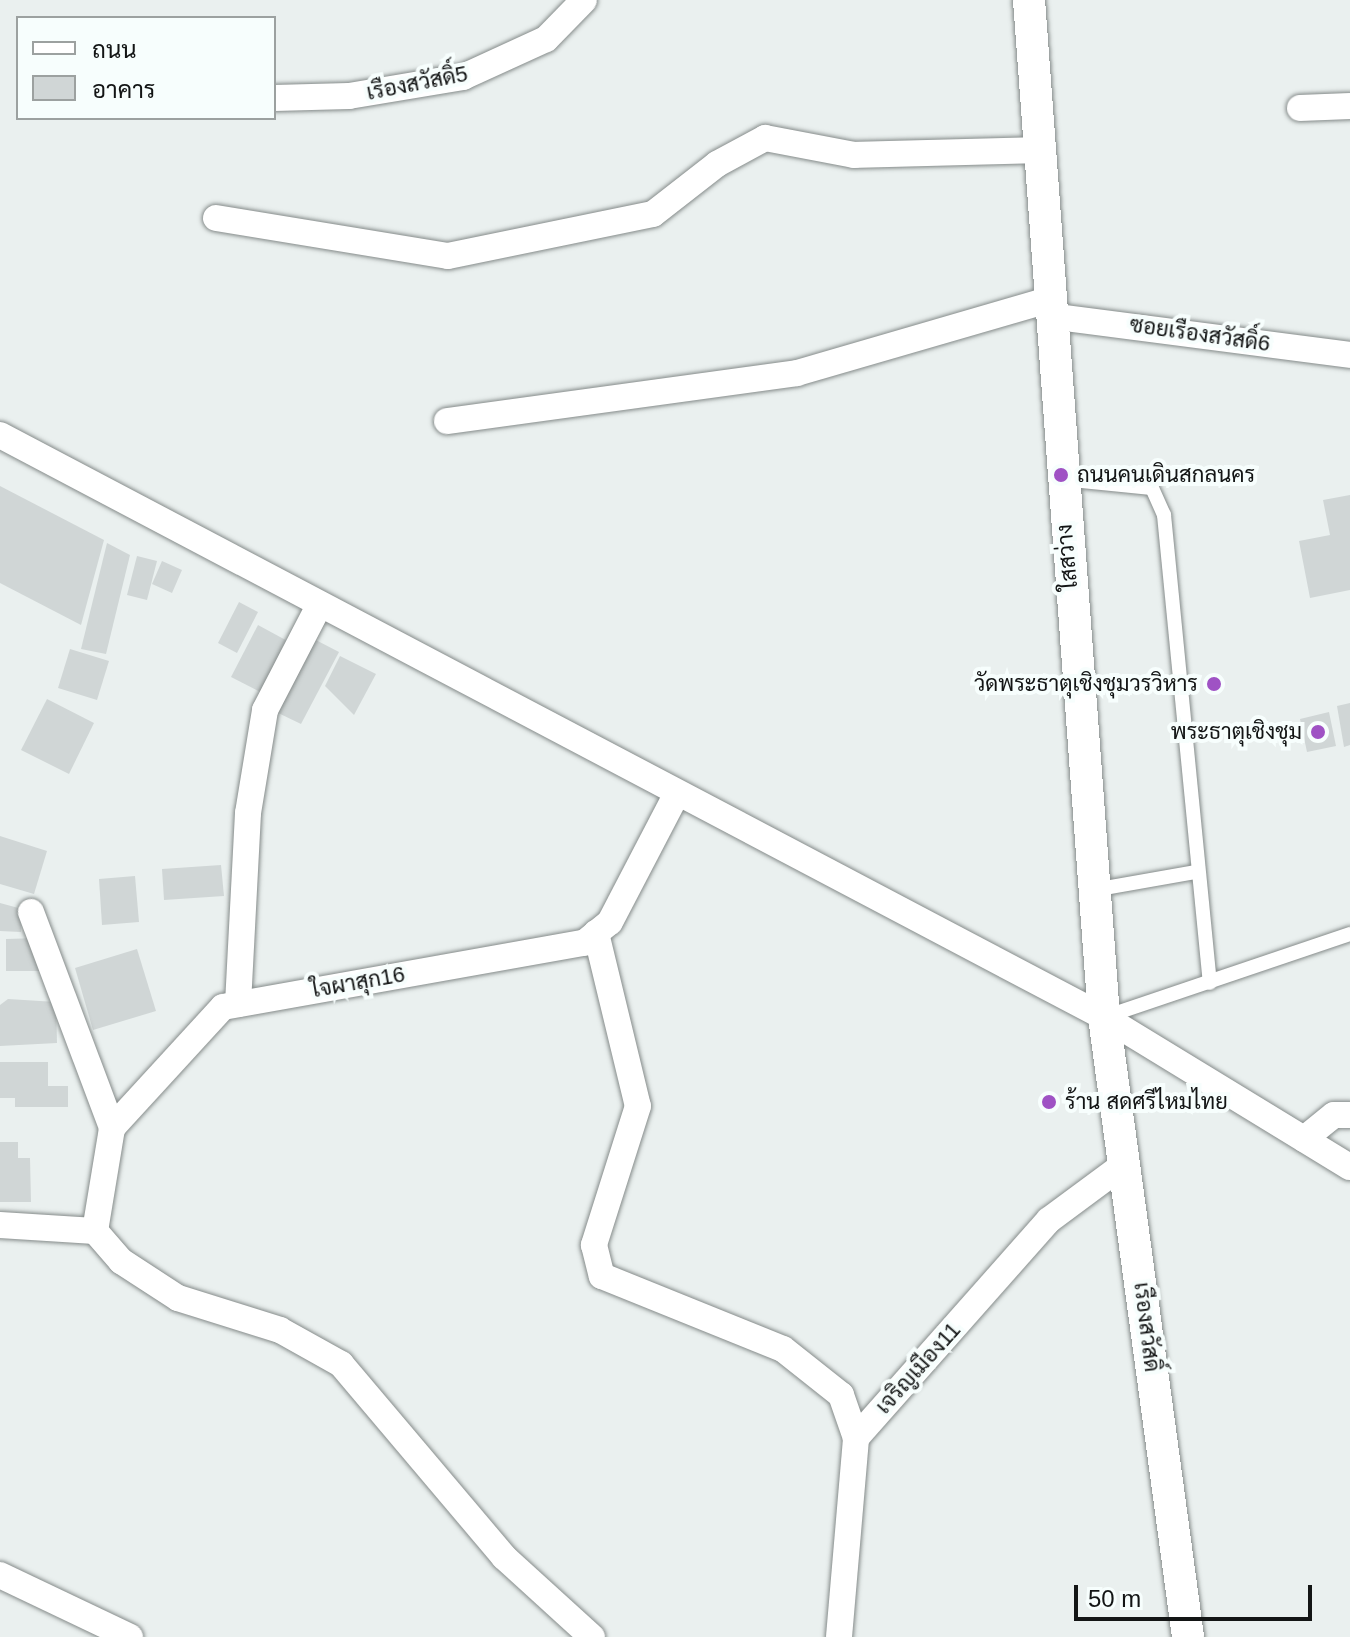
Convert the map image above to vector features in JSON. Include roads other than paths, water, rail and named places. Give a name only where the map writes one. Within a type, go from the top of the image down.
[{"type":"street","name":"เรืองสวัสดิ์5","points":[[276,98],[349,96],[463,77],[546,39],[584,0]]},
{"type":"street","name":"ใสสว่าง","points":[[1029,0],[1061,479],[1104,1017]]},
{"type":"street","points":[[1300,108],[1350,106]]},
{"type":"street","points":[[216,218],[448,256],[653,214],[717,164],[765,138],[854,155],[1039,150]]},
{"type":"street","points":[[447,421],[797,373],[1050,308]]},
{"type":"street","name":"ซอยเรืองสวัสดิ์6","points":[[1050,308],[1350,355]]},
{"type":"street","points":[[0,435],[676,795],[1104,1017],[1350,1167]]},
{"type":"street","points":[[238,1004],[248,813],[265,710],[320,604]]},
{"type":"street","points":[[676,795],[610,922],[596,933],[638,1106],[594,1245],[602,1276],[783,1349],[841,1395],[856,1438],[839,1637]]},
{"type":"street","points":[[31,912],[112,1128],[95,1231]]},
{"type":"street","name":"ใจผาสุก16","points":[[112,1128],[223,1007],[584,943],[596,933]]},
{"type":"street","name":"เรืองสวัสดิ์","points":[[1104,1017],[1188,1637]]},
{"type":"street","points":[[1304,1139],[1334,1115],[1350,1115]]},
{"type":"street","name":"เจริญเมือง11","points":[[856,1438],[1049,1220],[1126,1163]]},
{"type":"street","points":[[0,1225],[95,1231],[121,1261],[178,1298],[280,1330],[341,1364],[504,1557],[592,1637]]},
{"type":"street","points":[[0,1575],[130,1637]]},
{"type":"lane","points":[[1061,479],[1152,488],[1164,515],[1196,872],[1210,983]]},
{"type":"lane","points":[[1094,890],[1196,872]]},
{"type":"lane","points":[[1104,1017],[1210,983],[1277,955],[1350,934]]},
{"type":"place","name":"ถนนคนเดินสกลนคร","points":[[1061,475]]},
{"type":"place","name":"วัดพระธาตุเชิงชุมวรวิหาร","points":[[1214,684]]},
{"type":"place","name":"พระธาตุเชิงชุม","points":[[1318,732]]},
{"type":"place","name":"ร้าน สดศรีไหมไทย","points":[[1049,1102]]}]
